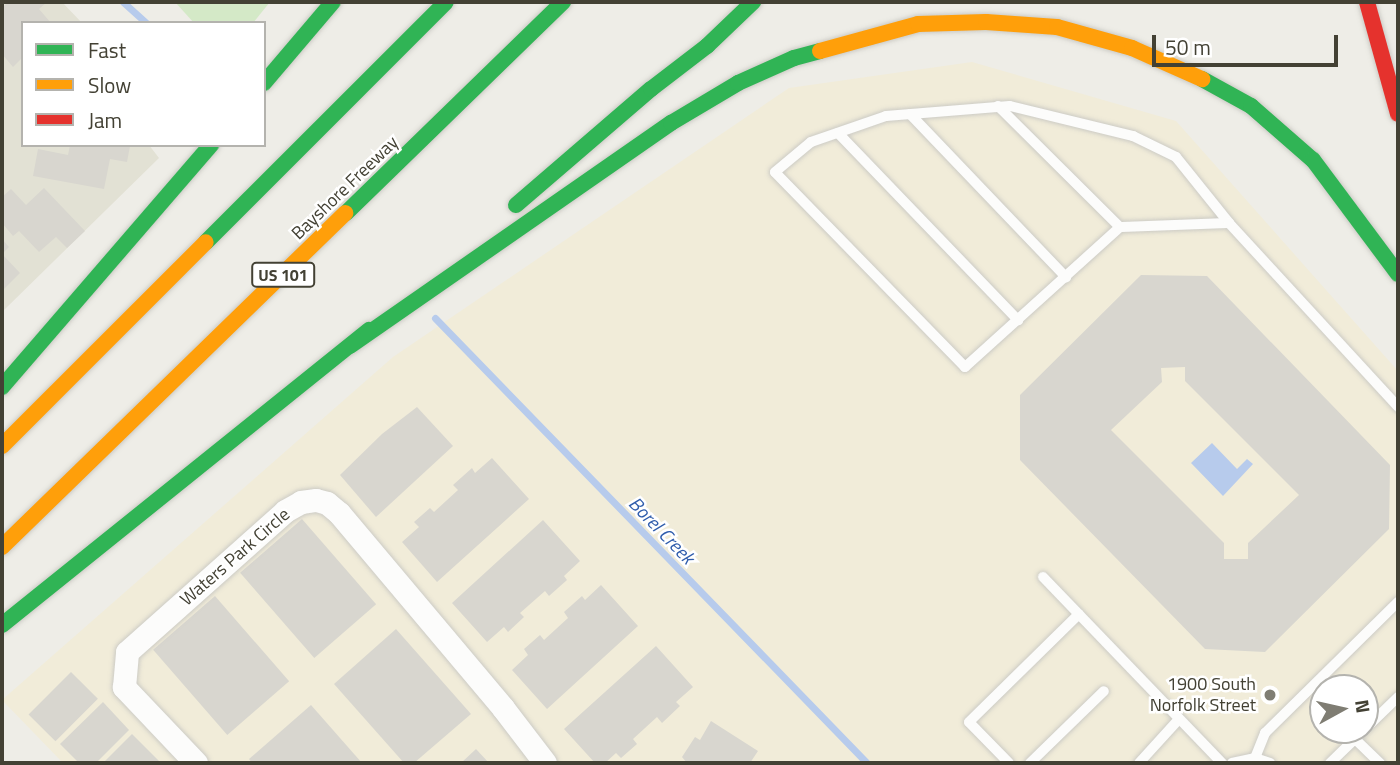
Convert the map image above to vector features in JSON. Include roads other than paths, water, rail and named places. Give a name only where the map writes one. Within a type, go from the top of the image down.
[{"type":"highway","points":[[266,81],[333,2]]},
{"type":"highway","points":[[2,446],[446,2]]},
{"type":"highway","name":"Bayshore Freeway","points":[[2,547],[563,2]]},
{"type":"highway","points":[[506,213],[651,89],[708,46],[753,2]]},
{"type":"highway","points":[[1367,2],[1398,114]]},
{"type":"highway","points":[[350,346],[671,123],[749,78],[794,58],[918,24],[986,22],[1057,27],[1132,48],[1184,70],[1251,106],[1313,160],[1398,274]]},
{"type":"highway","points":[[2,387],[209,147]]},
{"type":"highway","points":[[2,625],[350,346],[475,240]]},
{"type":"street","name":"Waters Park Circle","points":[[196,763],[124,687],[127,652],[285,511],[301,502],[316,500],[327,503],[339,513],[503,708],[545,763]]},
{"type":"lane","points":[[998,106],[1120,227]]},
{"type":"lane","points":[[1229,223],[1120,227],[965,367],[775,172],[811,142],[886,116],[1010,106],[1133,136],[1176,157],[1229,223],[1398,408]]},
{"type":"lane","points":[[910,114],[1066,277]]},
{"type":"lane","points":[[838,133],[1018,320]]},
{"type":"lane","points":[[1043,577],[1222,763]]},
{"type":"lane","points":[[1255,758],[1265,733],[1398,602]]},
{"type":"lane","points":[[1009,763],[969,722],[1079,614]]},
{"type":"lane","points":[[1030,763],[1104,691]]},
{"type":"lane","points":[[1379,715],[1398,697]]},
{"type":"lane","points":[[1139,763],[1179,719]]},
{"type":"lane","points":[[1330,763],[1350,744]]},
{"type":"lane","points":[[1360,744],[1380,763]]},
{"type":"lane","points":[[1232,763],[1255,758],[1270,763]]},
{"type":"water","points":[[1212,443],[1237,469],[1247,459],[1253,464],[1223,496],[1191,463]]},
{"type":"waterway","name":"Borel Creek","points":[[123,2],[144,21]]},
{"type":"waterway","name":"Borel Creek","points":[[435,318],[867,763]]},
{"type":"place","name":"1900 South Norfolk Street","points":[[1270,695]]}]
